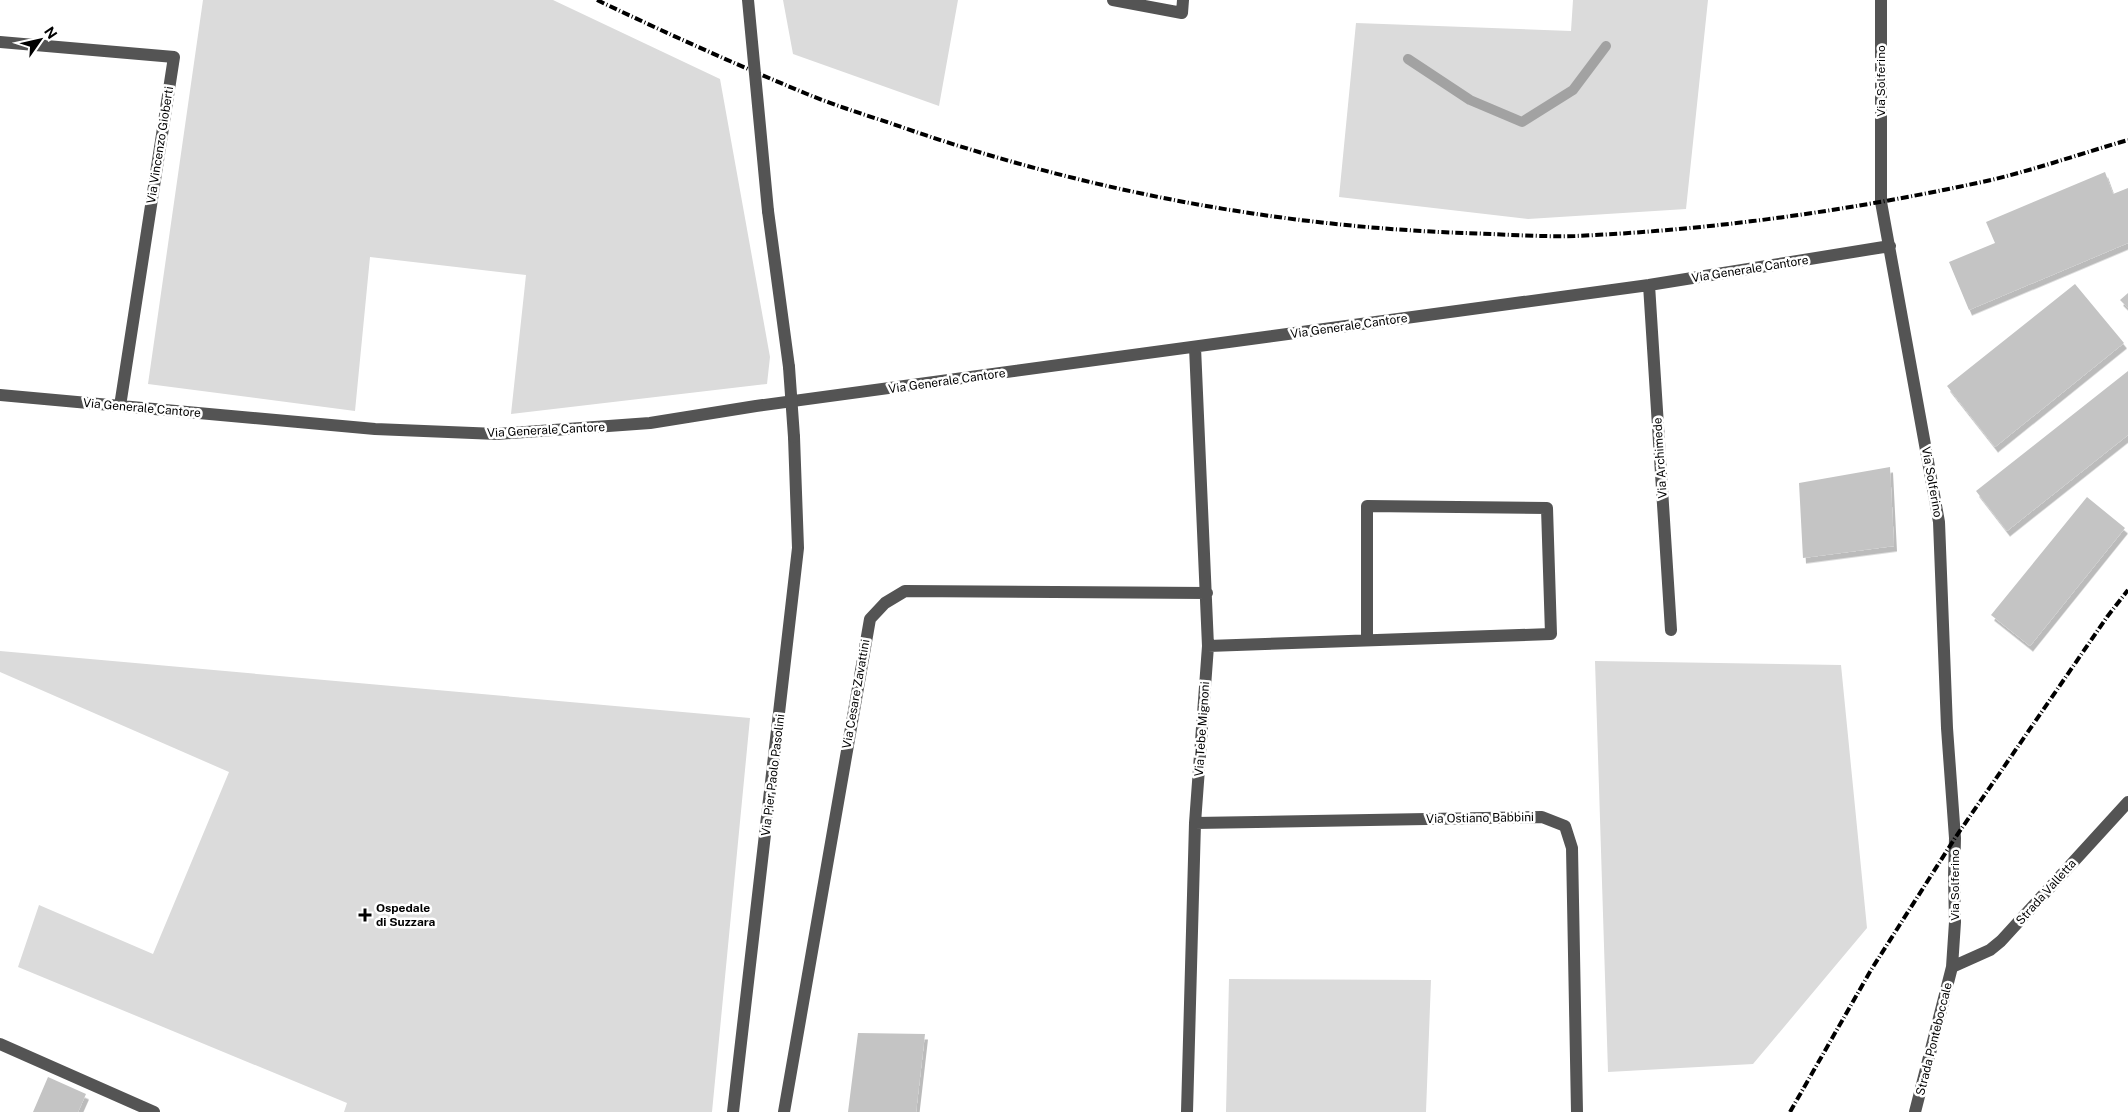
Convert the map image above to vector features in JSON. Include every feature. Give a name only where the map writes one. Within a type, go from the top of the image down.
[{"type":"street","name":"Via Pier Paolo Pasolini","points":[[733,1112],[798,548],[794,437],[789,367],[768,211],[748,0]]},
{"type":"street","points":[[1112,0],[1182,13],[1183,0]]},
{"type":"street","name":"Via Solferino","points":[[1882,0],[1881,202],[1939,522],[1947,728],[1955,838],[1955,922],[1952,967]]},
{"type":"street","name":"Via Vincenzo Gioberti","points":[[0,42],[174,57],[120,406]]},
{"type":"street","name":"Via Generale Cantore","points":[[0,396],[375,429],[497,434],[650,423],[756,406],[835,397],[1649,285],[1890,246]]},
{"type":"street","name":"Via Archimede","points":[[1649,285],[1671,630]]},
{"type":"street","name":"Via Tebe Mignoni","points":[[1187,1112],[1195,823],[1208,646],[1195,347]]},
{"type":"street","points":[[1208,646],[1551,634],[1548,508],[1367,506],[1367,640]]},
{"type":"street","name":"Via Cesare Zavattini","points":[[784,1112],[870,620],[884,603],[905,592],[1207,593]]},
{"type":"street","name":"Strada Valletta","points":[[1952,967],[1990,950],[2001,941],[2128,802]]},
{"type":"street","name":"Via Ostiano Babbini","points":[[1195,823],[1542,817],[1565,826],[1572,848],[1577,1112]]},
{"type":"street","name":"Strada Ponteboccale","points":[[1915,1112],[1952,967]]},
{"type":"street","points":[[0,1044],[154,1112]]},
{"type":"shaded area","points":[[203,0],[553,0],[720,79],[770,357],[767,384],[511,414],[526,275],[370,257],[355,411],[148,384]]},
{"type":"shaded area","points":[[783,0],[958,0],[939,106],[793,54]]},
{"type":"shaded area","points":[[1573,0],[1708,0],[1686,209],[1528,219],[1339,197],[1356,23],[1571,31]]},
{"type":"shaded area","name":"Ospedale di Suzzara","points":[[0,651],[750,718],[712,1112],[344,1112],[347,1103],[18,967],[39,905],[153,954],[229,772],[0,672]]},
{"type":"shaded area","points":[[1595,661],[1841,665],[1867,928],[1753,1064],[1608,1072]]},
{"type":"shaded area","points":[[1229,979],[1431,980],[1426,1112],[1226,1112]]},
{"type":"building","points":[[2105,172],[2113,194],[2128,188],[2128,243],[1969,310],[1949,262],[1995,243],[1986,222]]},
{"type":"building","points":[[2075,284],[2124,343],[1995,447],[1947,386]]},
{"type":"building","points":[[2128,293],[2128,308],[2120,300]]},
{"type":"building","points":[[2128,371],[2128,435],[2007,531],[1976,491]]},
{"type":"building","points":[[1890,467],[1894,546],[1803,558],[1799,483]]},
{"type":"building","points":[[2087,497],[2125,528],[2030,646],[1991,615]]},
{"type":"building","points":[[858,1033],[925,1034],[916,1112],[848,1112]]},
{"type":"building","points":[[48,1077],[86,1094],[78,1112],[33,1112]]},
{"type":"waterway","points":[[1408,59],[1470,100],[1522,122],[1573,90],[1606,46]]},
{"type":"railway","points":[[597,0],[754,72],[817,98],[959,146],[1030,167],[1172,200],[1318,222],[1391,229],[1575,236],[1732,224],[1888,201],[1940,191],[2043,166],[2128,140]]},
{"type":"railway","points":[[1790,1112],[1871,970],[1955,838],[2107,617],[2128,590]]},
{"type":"place","name":"Ospedale di Suzzara","points":[[365,915]]}]
